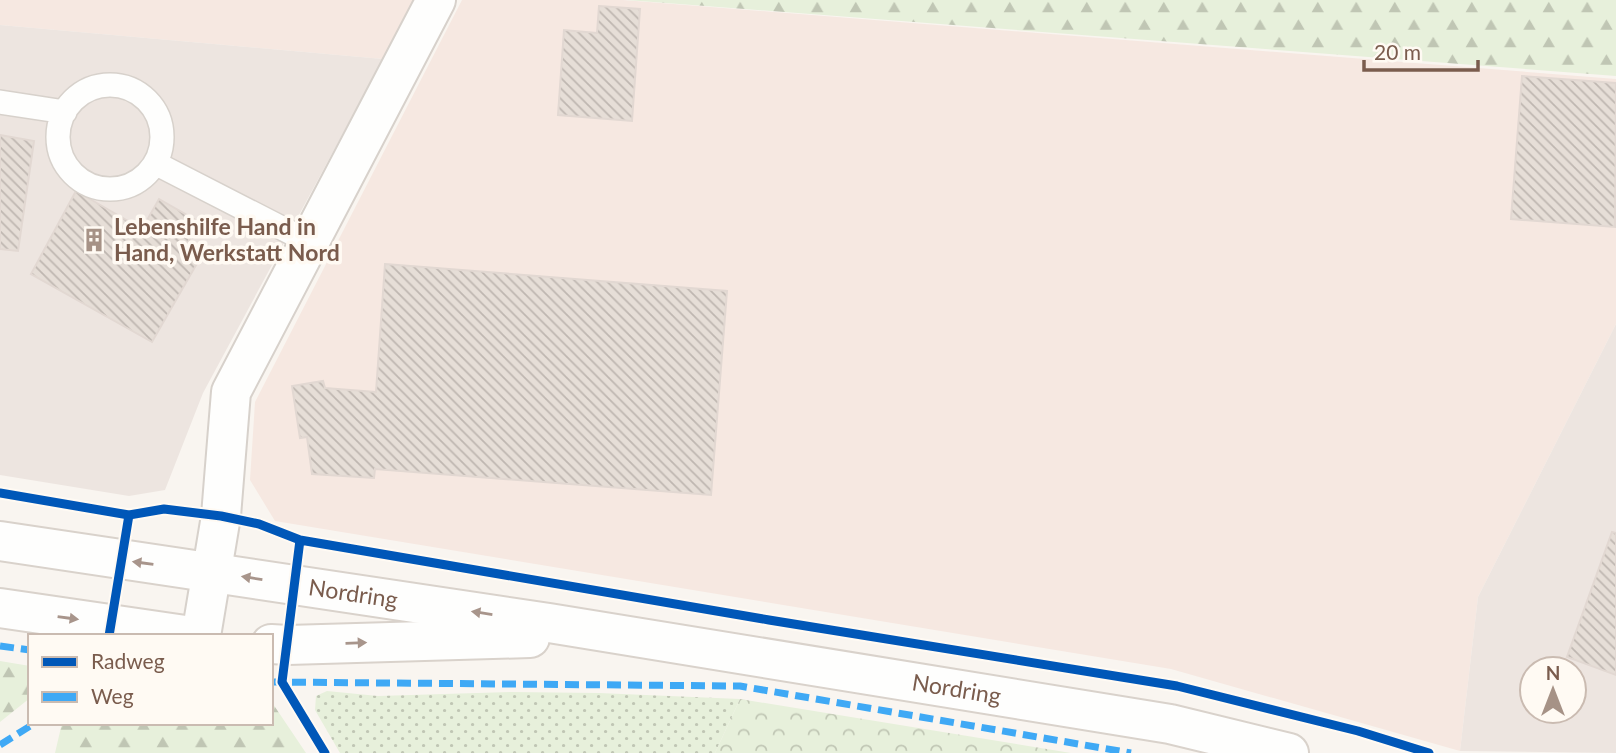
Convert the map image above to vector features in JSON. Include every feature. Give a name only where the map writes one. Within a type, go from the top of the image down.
[{"type":"main road","points":[[201,634],[221,516],[231,392],[436,0]]},
{"type":"main road","name":"Nordring","points":[[0,541],[549,623],[1170,723],[1289,753]]},
{"type":"main road","points":[[0,608],[178,634]]},
{"type":"main road","name":"Nordring","points":[[273,644],[623,636]]},
{"type":"lane","points":[[104,85],[120,86],[136,92],[149,102],[158,116],[162,131],[161,148],[155,163],[144,177],[128,186],[111,189],[93,186],[77,177],[65,163],[59,147],[58,129],[65,112],[75,99],[88,90],[104,85]]},
{"type":"lane","points":[[0,102],[65,112]]},
{"type":"lane","points":[[155,163],[309,242]]},
{"type":"shaded area","points":[[0,0],[413,0],[383,59],[0,25]]},
{"type":"shaded area","points":[[462,0],[623,0],[1616,79],[1616,324],[1478,597],[1460,751],[1171,669],[275,521],[250,480],[255,402]]},
{"type":"shaded area","points":[[0,25],[383,59],[203,393],[165,490],[129,496],[0,475]]},
{"type":"shaded area","points":[[1616,324],[1616,753],[1460,751],[1478,597]]},
{"type":"green space","points":[[627,0],[1616,0],[1616,76]]},
{"type":"green space","points":[[0,661],[28,666],[28,700],[0,722]]},
{"type":"green space","points":[[327,691],[378,696],[511,692],[740,699],[715,753],[340,753],[315,710],[316,696]]},
{"type":"green space","points":[[740,699],[1071,753],[715,753]]},
{"type":"green space","points":[[273,704],[306,753],[55,753],[62,725],[273,725]]},
{"type":"building","points":[[599,6],[640,9],[632,121],[558,115],[564,30],[597,33]]},
{"type":"building","points":[[1522,76],[1616,83],[1615,227],[1511,219]]},
{"type":"building","points":[[0,135],[34,141],[18,251],[0,249]]},
{"type":"building","name":"Lebenshilfe Hand in Hand, Werkstatt Nord","points":[[76,191],[142,229],[159,199],[199,222],[183,251],[199,260],[152,342],[31,274]]},
{"type":"building","points":[[385,264],[727,291],[711,495],[375,469],[374,478],[312,474],[307,437],[300,438],[292,386],[323,381],[325,388],[376,392]]},
{"type":"building","points":[[1612,532],[1616,533],[1616,675],[1588,665],[1588,655],[1568,655]]},
{"type":"marked path","points":[[0,646],[28,650]]},
{"type":"marked path","points":[[273,682],[740,686],[1131,753]]},
{"type":"marked path","points":[[0,745],[32,725]]},
{"type":"cycle path","points":[[0,493],[129,515],[164,509],[221,516],[259,524],[300,540],[1177,686],[1358,731],[1429,753]]},
{"type":"cycle path","points":[[109,634],[129,515]]},
{"type":"cycle path","points":[[300,540],[282,682],[325,753]]},
{"type":"place","name":"Lebenshilfe Hand in Hand, Werkstatt Nord","points":[[94,240]]}]
